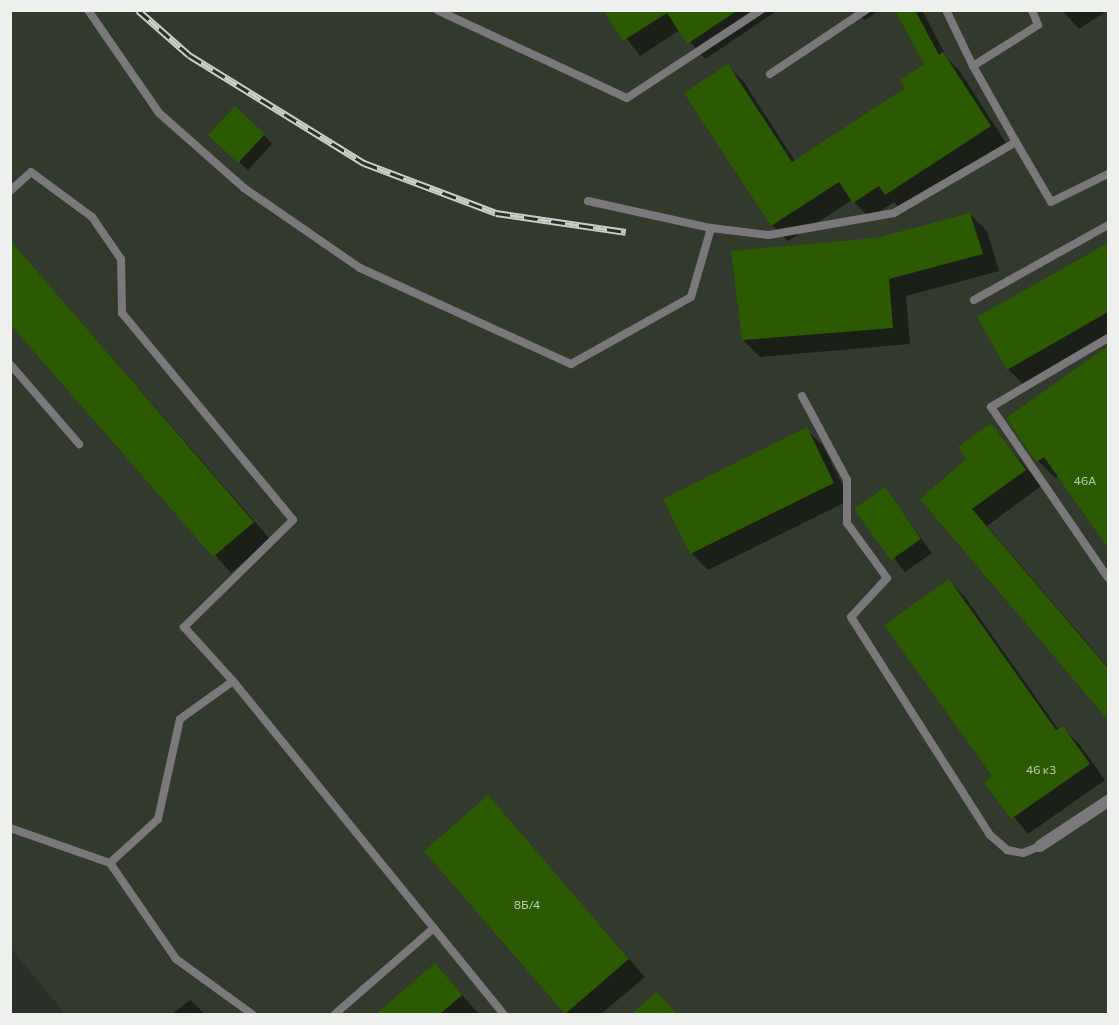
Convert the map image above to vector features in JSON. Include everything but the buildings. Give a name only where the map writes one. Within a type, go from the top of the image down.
[{"type":"street","points":[[1040,846],[1108,801]]},
{"type":"lane","points":[[88,10],[159,113],[244,188],[360,268],[571,364],[691,297],[711,228]]},
{"type":"lane","points":[[437,10],[627,98],[761,10]]},
{"type":"lane","points":[[770,74],[866,10]]},
{"type":"lane","points":[[946,10],[974,66],[1051,202],[1108,174]]},
{"type":"lane","points":[[974,66],[1038,25],[1032,10]]},
{"type":"lane","points":[[588,201],[711,228],[769,234],[894,213],[1016,142]]},
{"type":"lane","points":[[10,191],[31,172],[92,217],[121,259],[122,313],[293,520],[184,627],[233,681],[504,1014]]},
{"type":"lane","points":[[974,300],[1108,225]]},
{"type":"lane","points":[[1108,338],[991,407],[1108,578]]},
{"type":"lane","points":[[10,364],[79,444]]},
{"type":"lane","points":[[802,396],[847,480],[847,523],[887,578],[851,617],[990,835],[1007,850],[1023,853],[1040,846]]},
{"type":"lane","points":[[110,863],[158,819],[180,719],[233,681]]},
{"type":"lane","points":[[10,828],[110,863],[176,959],[252,1014]]},
{"type":"lane","points":[[335,1014],[434,928]]},
{"type":"shaded area","points":[[10,11],[1108,11],[1108,1014],[65,1014],[11,948]]},
{"type":"railway","points":[[138,10],[189,55],[364,163],[496,213],[626,232]]}]
